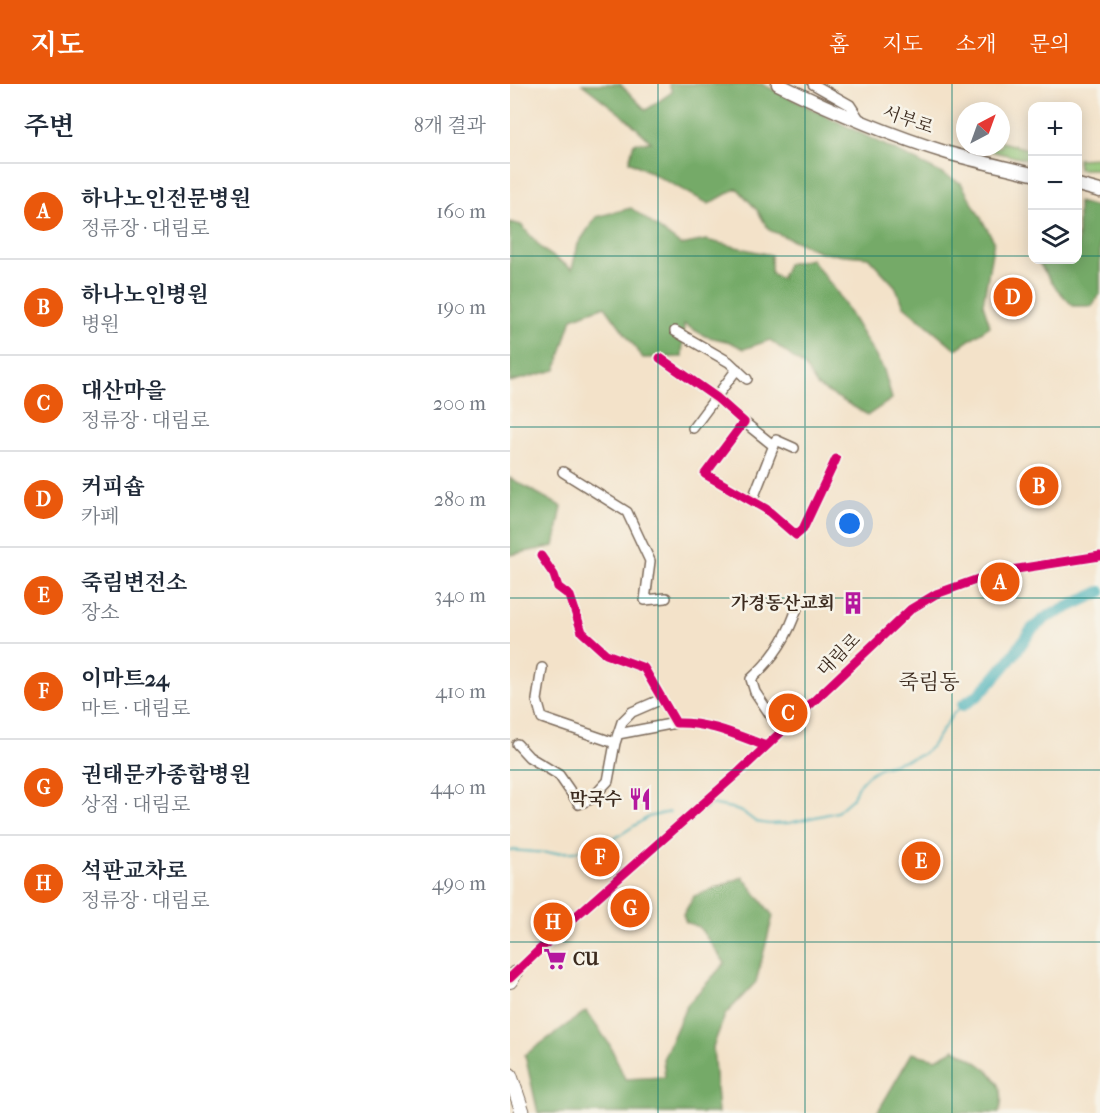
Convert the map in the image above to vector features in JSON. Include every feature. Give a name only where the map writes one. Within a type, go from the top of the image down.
[{"type":"highway","points":[[510,1075],[524,1113]]},
{"type":"main road","name":"서부로","points":[[778,84],[863,124],[950,154],[1028,173]]},
{"type":"main road","points":[[1082,186],[1100,190]]},
{"type":"street","points":[[813,84],[850,105],[863,124]]},
{"type":"street","points":[[675,331],[729,362],[747,379]]},
{"type":"street","points":[[660,358],[717,398],[774,446]]},
{"type":"street","points":[[693,428],[737,369]]},
{"type":"street","points":[[744,422],[705,474],[766,508],[796,535],[803,529],[836,459]]},
{"type":"street","points":[[752,501],[776,440],[794,448]]},
{"type":"street","points":[[563,472],[627,512],[651,561],[645,600],[666,598]]},
{"type":"street","points":[[541,556],[554,575],[558,587],[570,596],[582,632],[606,654],[644,668],[676,723]]},
{"type":"street","name":"대림로","points":[[511,977],[782,732],[911,609],[936,594],[998,572],[1100,556]]},
{"type":"street","points":[[782,732],[755,692],[751,679],[768,663],[784,641],[791,630],[797,608]]},
{"type":"street","points":[[542,668],[537,699],[542,718],[616,739],[676,723],[693,722],[711,725],[766,746]]},
{"type":"street","points":[[517,744],[529,757],[559,775],[579,804],[591,799],[608,781],[616,739],[622,722],[632,712],[662,699]]},
{"type":"green space","points":[[582,84],[620,84],[646,110],[672,92],[669,84],[762,84],[961,183],[994,241],[983,304],[990,326],[956,349],[904,306],[895,286],[868,257],[823,253],[769,230],[757,210],[737,188],[709,204],[629,161],[634,143],[651,142],[627,119]]},
{"type":"green space","points":[[1010,144],[1028,149],[1028,160],[1010,156]]},
{"type":"green space","points":[[1099,158],[1100,169],[1082,169],[1082,159]]},
{"type":"green space","points":[[1082,203],[1100,208],[1100,293],[1092,306],[1073,306],[1055,287],[1040,264],[1082,264]]},
{"type":"green space","points":[[631,208],[681,245],[706,240],[771,255],[771,273],[781,279],[787,264],[811,259],[837,292],[884,370],[892,399],[868,415],[817,386],[805,367],[770,340],[744,349],[730,342],[705,336],[684,324],[682,357],[643,358],[605,306],[572,318],[556,370],[510,382],[510,222],[521,225],[543,250],[572,269],[578,244],[596,217]]},
{"type":"green space","points":[[510,478],[562,507],[554,546],[510,555]]},
{"type":"green space","points":[[743,877],[773,916],[756,982],[725,1015],[713,1047],[718,1113],[538,1113],[525,1055],[586,1011],[610,1045],[625,1079],[665,1077],[663,1059],[687,1005],[725,963],[699,927],[686,922],[683,915],[694,896]]},
{"type":"green space","points":[[955,1049],[983,1067],[997,1081],[1002,1101],[999,1113],[877,1113],[912,1053],[936,1059]]},
{"type":"waterway","points":[[963,705],[978,695],[992,681],[1032,629],[1047,617],[1100,592]]},
{"type":"waterway","points":[[703,810],[711,804],[731,808],[744,813],[756,822],[769,824],[789,823],[837,812],[853,798],[857,787],[868,775],[879,768],[921,755],[931,747],[953,714],[963,705]]},
{"type":"waterway","points":[[510,850],[547,853],[573,852],[606,844],[648,817],[670,812]]},
{"type":"cycle path","points":[[660,358],[717,398],[744,422],[705,474],[766,509],[796,535],[803,529],[836,459]]},
{"type":"cycle path","points":[[541,556],[554,575],[558,587],[570,596],[582,632],[606,654],[644,668],[676,723],[711,727],[766,746]]},
{"type":"cycle path","points":[[510,978],[558,932],[740,771],[911,609],[936,594],[998,572],[1100,556]]},
{"type":"place","name":"커피숍","points":[[1013,297]]},
{"type":"place","name":"하나노인병원","points":[[1039,486]]},
{"type":"place","name":"하나노인전문병원","points":[[1000,582]]},
{"type":"place","name":"가경동산교회","points":[[853,603]]},
{"type":"place","name":"대산마을","points":[[788,713]]},
{"type":"place","name":"막국수","points":[[640,799]]},
{"type":"place","name":"이마트24","points":[[600,857]]},
{"type":"place","name":"죽림변전소","points":[[921,861]]},
{"type":"place","name":"권태문카종합병원","points":[[630,908]]},
{"type":"place","name":"석판교차로","points":[[553,922]]},
{"type":"place","name":"CU","points":[[555,959]]},
{"type":"district","name":"죽림동","points":[[929,682]]}]
